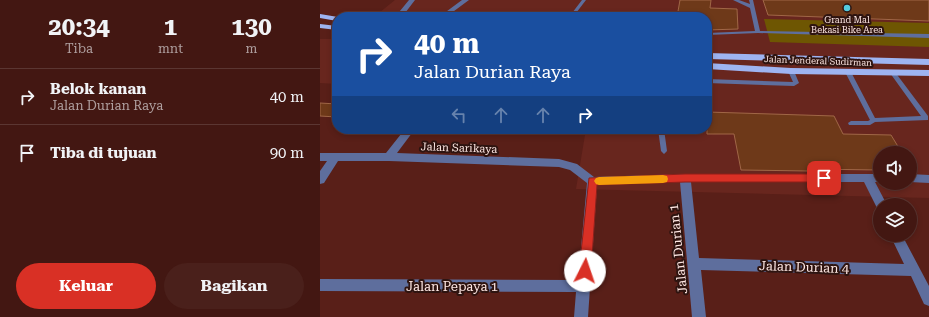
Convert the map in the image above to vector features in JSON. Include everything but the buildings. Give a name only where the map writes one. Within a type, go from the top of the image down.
[{"type":"highway","points":[[320,16],[332,18]]},
{"type":"highway","points":[[321,27],[332,28]]},
{"type":"highway","name":"Jalan Jenderal Sudirman","points":[[712,56],[929,62]]},
{"type":"highway","name":"Jalan Jenderal Sudirman","points":[[712,66],[848,72],[929,73]]},
{"type":"street","points":[[402,12],[412,0]]},
{"type":"street","points":[[449,12],[466,0]]},
{"type":"street","points":[[389,157],[406,134]]},
{"type":"street","name":"Jalan Sarikaya","points":[[320,157],[389,157],[559,163],[573,167],[592,181]]},
{"type":"street","points":[[320,180],[335,157]]},
{"type":"street","points":[[867,177],[878,198]]},
{"type":"street","points":[[581,317],[592,181],[685,178],[873,177]]},
{"type":"street","name":"Jalan Durian 1","points":[[685,178],[699,317]]},
{"type":"street","points":[[917,178],[929,179]]},
{"type":"street","points":[[900,242],[929,299]]},
{"type":"street","name":"Jalan Durian 4","points":[[693,264],[914,270]]},
{"type":"street","name":"Jalan Pepaya 1","points":[[320,285],[584,286]]},
{"type":"lane","points":[[576,12],[584,0]]},
{"type":"lane","points":[[735,0],[753,7]]},
{"type":"lane","points":[[751,0],[758,32]]},
{"type":"lane","points":[[712,34],[758,32],[929,36]]},
{"type":"lane","points":[[712,80],[794,84],[796,83],[791,70]]},
{"type":"lane","points":[[848,72],[873,120]]},
{"type":"lane","points":[[851,123],[870,123],[873,120],[926,118],[893,73]]},
{"type":"lane","points":[[662,134],[664,151]]},
{"type":"shaded area","points":[[395,0],[929,0],[929,198],[576,189],[585,134],[712,134],[712,12],[380,12]]},
{"type":"shaded area","points":[[764,19],[929,23],[929,47],[770,42]]},
{"type":"shaded area","points":[[320,39],[332,39],[332,84],[320,83]]},
{"type":"slow traffic","points":[[599,181],[663,179]]},
{"type":"place","name":"Grand Mal Bekasi Bike Area","points":[[847,8]]},
{"type":"route","points":[[585,271],[592,181],[685,178],[824,178]]}]
